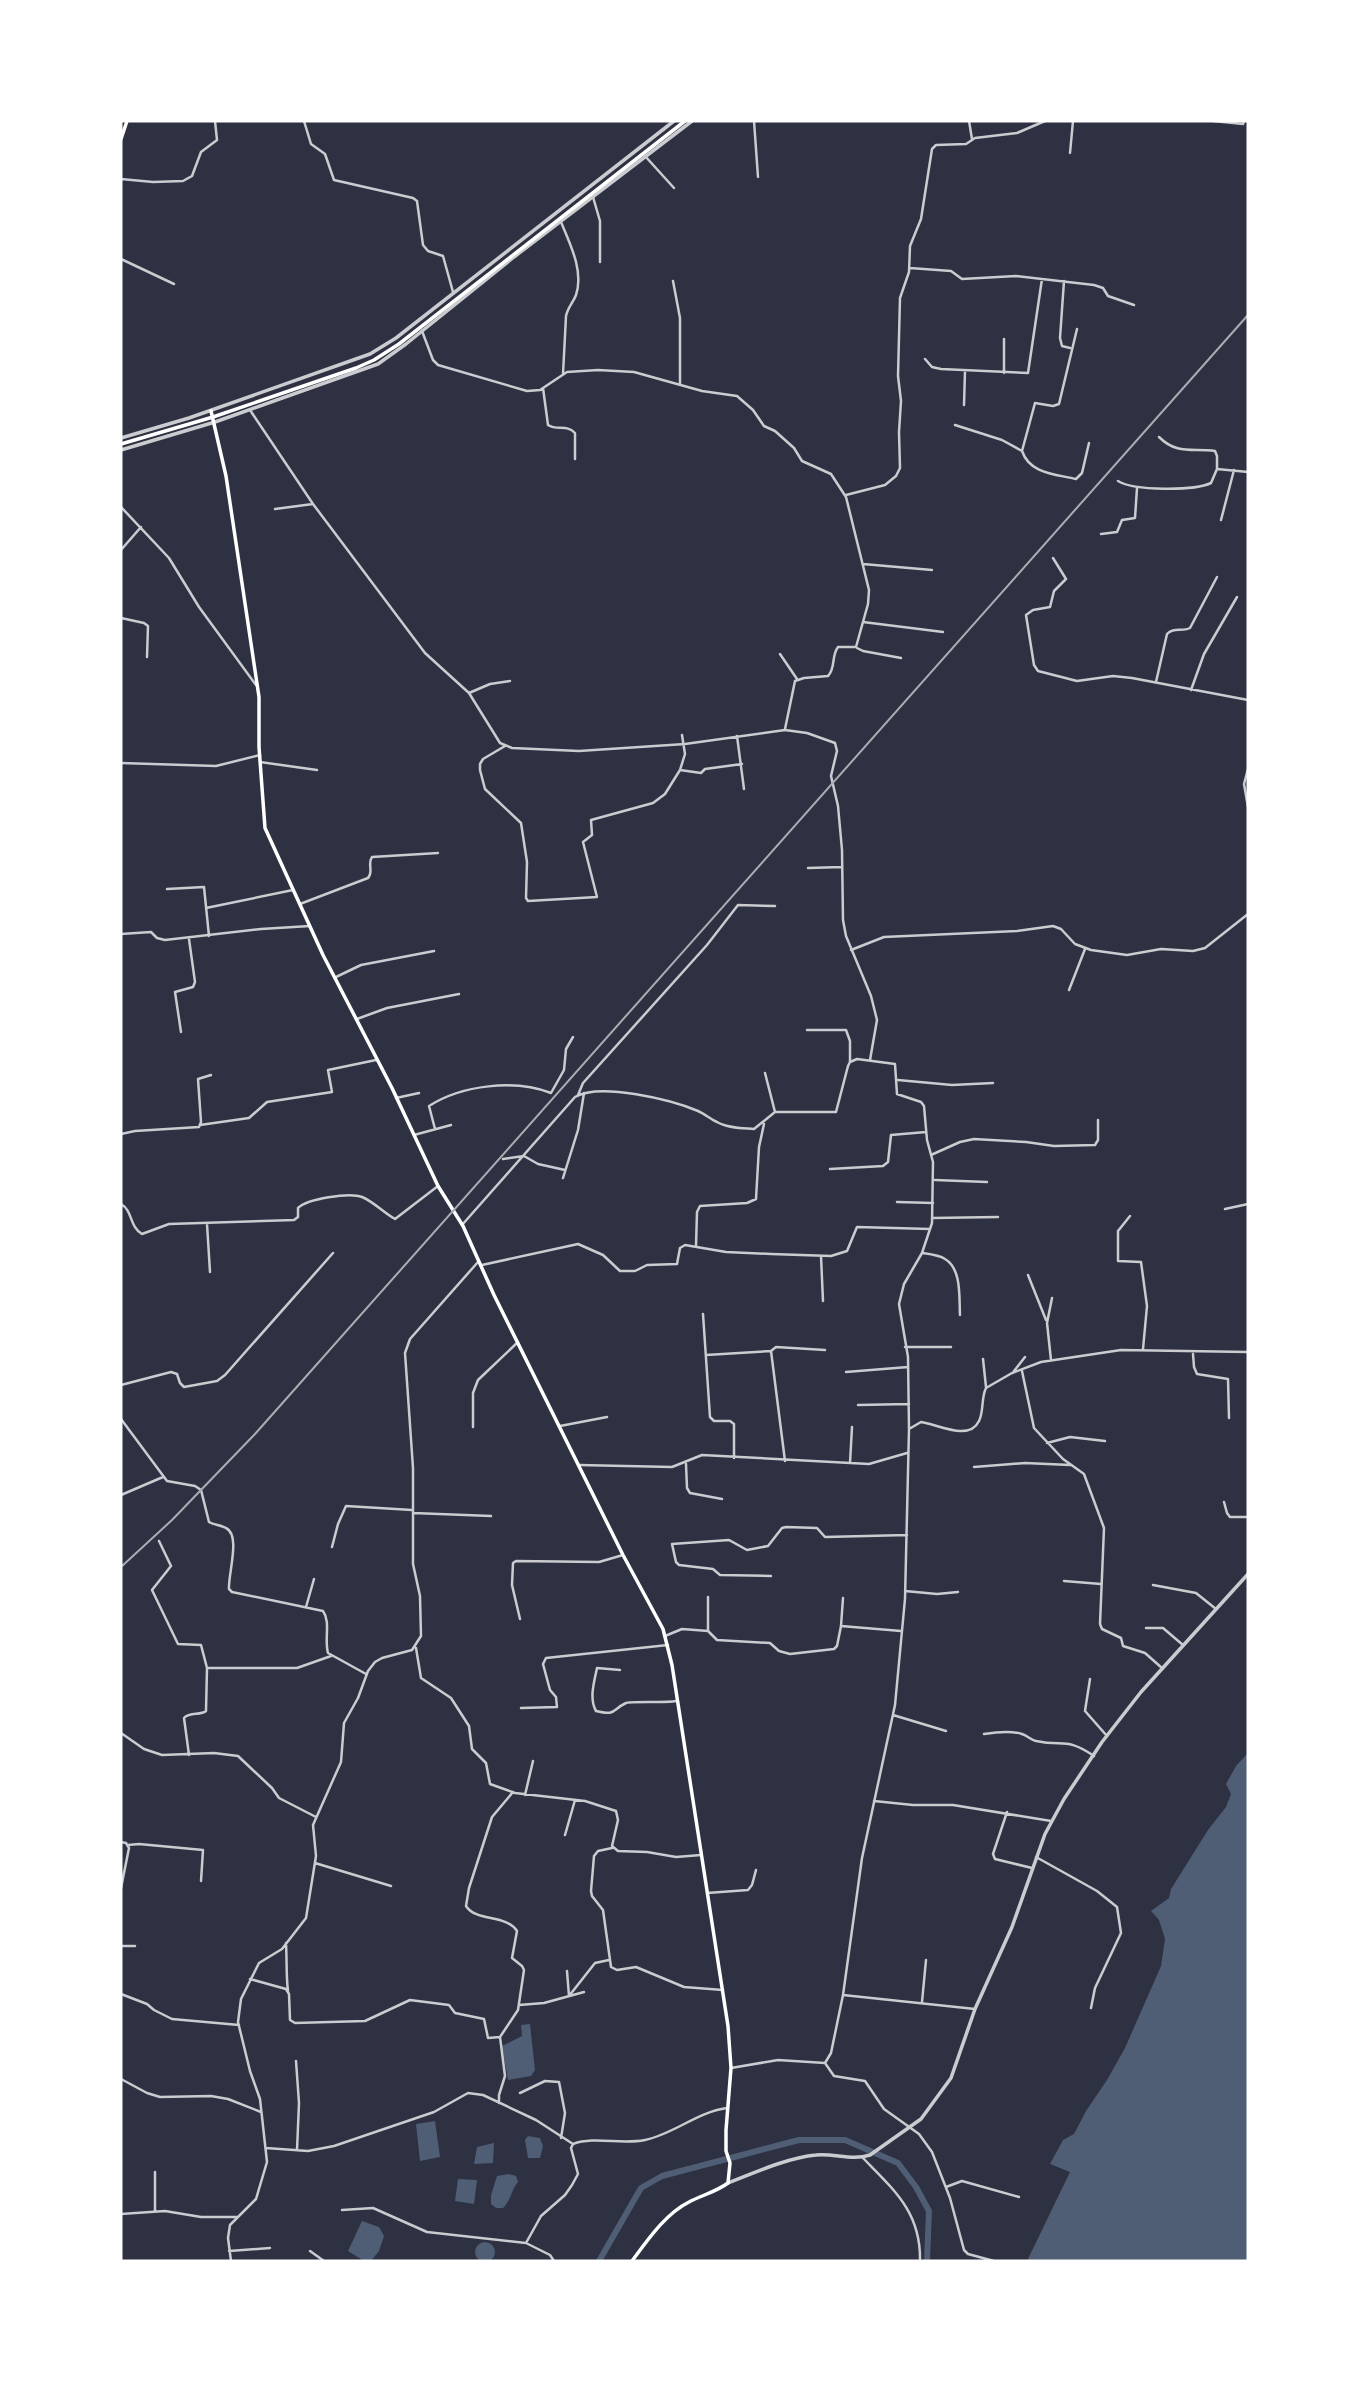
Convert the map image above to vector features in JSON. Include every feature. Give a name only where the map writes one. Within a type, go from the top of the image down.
[{"type":"main road","points":[[121,139],[127,121]]},
{"type":"main road","points":[[121,444],[214,417],[374,360],[399,344],[685,121]]},
{"type":"main road","points":[[211,411],[226,476],[258,688],[265,828],[310,926],[438,1186],[462,1224],[479,1264],[668,1645],[723,1990],[732,2068],[726,2151],[730,2163],[728,2183],[687,2203],[674,2213],[632,2261]]},
{"type":"street","points":[[121,179],[175,182],[187,179],[194,171],[201,152],[217,140],[215,121]]},
{"type":"street","points":[[304,121],[311,144],[327,157],[334,180],[417,201],[423,245],[428,251],[443,256],[453,292]]},
{"type":"street","points":[[121,438],[238,402],[370,354],[390,342],[674,121]]},
{"type":"street","points":[[121,450],[215,422],[378,364],[692,121]]},
{"type":"street","points":[[754,121],[758,177]]},
{"type":"street","points":[[969,121],[972,139]]},
{"type":"street","points":[[845,495],[886,485],[900,468],[900,298],[909,268],[910,246],[922,213],[932,149],[936,145],[966,144],[972,139],[1017,133],[1045,121]]},
{"type":"street","points":[[1070,153],[1073,121]]},
{"type":"street","points":[[1213,121],[1245,123]]},
{"type":"street","points":[[645,156],[674,188]]},
{"type":"street","points":[[593,197],[600,221],[600,262]]},
{"type":"street","points":[[561,221],[578,270],[575,296],[568,306],[566,316],[563,374]]},
{"type":"street","points":[[121,259],[174,284]]},
{"type":"street","points":[[909,268],[951,271],[962,279],[1002,276],[1100,286],[1108,296],[1134,305]]},
{"type":"street","points":[[925,359],[937,369],[1027,374],[1030,371],[1042,279]]},
{"type":"street","points":[[673,281],[680,318],[680,385]]},
{"type":"street","points":[[1065,281],[1060,343],[1072,349]]},
{"type":"street","points":[[1022,451],[1033,406],[1039,402],[1053,406],[1059,404],[1077,329]]},
{"type":"street","points":[[422,331],[433,360],[444,368],[527,391],[543,388],[563,374],[598,370],[634,372],[680,385],[737,396],[753,410],[764,426],[775,431],[794,448],[802,461],[827,470],[845,495],[869,597],[856,647]]},
{"type":"street","points":[[1004,340],[1004,373]]},
{"type":"street","points":[[964,405],[965,371]]},
{"type":"street","points":[[543,388],[548,425],[552,428],[567,428],[575,433],[575,459]]},
{"type":"street","points":[[238,402],[242,412]]},
{"type":"street","points":[[250,410],[313,505],[425,653],[469,693],[495,739],[505,746],[566,752],[685,744],[785,730],[827,739],[837,746],[831,776],[838,806],[843,920],[850,950],[871,996],[877,1020],[870,1060]]},
{"type":"street","points":[[955,425],[1002,440],[1022,451],[1028,464],[1036,469],[1078,478],[1082,473],[1089,443]]},
{"type":"street","points":[[1118,481],[1136,488],[1201,486],[1211,483],[1217,469],[1215,451],[1182,450],[1167,445],[1158,437]]},
{"type":"street","points":[[1217,469],[1248,472]]},
{"type":"street","points":[[1220,520],[1234,470]]},
{"type":"street","points":[[1101,534],[1117,532],[1122,520],[1135,518],[1136,488]]},
{"type":"street","points":[[275,509],[313,505]]},
{"type":"street","points":[[121,507],[169,558],[199,607],[258,688]]},
{"type":"street","points":[[121,550],[141,527]]},
{"type":"street","points":[[1053,558],[1066,579],[1054,591],[1050,607],[1033,610],[1026,615],[1036,669],[1077,681],[1113,676],[1248,700]]},
{"type":"street","points":[[863,564],[932,570]]},
{"type":"street","points":[[1155,683],[1167,634],[1173,630],[1183,631],[1190,628],[1217,577]]},
{"type":"street","points":[[1191,690],[1204,654],[1237,597]]},
{"type":"street","points":[[121,618],[148,626],[147,657]]},
{"type":"street","points":[[863,622],[943,632]]},
{"type":"street","points":[[797,679],[828,676],[838,647],[856,647],[863,651],[901,658]]},
{"type":"street","points":[[780,654],[797,679]]},
{"type":"street","points":[[785,730],[797,679]]},
{"type":"street","points":[[469,693],[490,684],[510,681]]},
{"type":"street","points":[[505,746],[483,758],[480,770],[485,789],[521,823],[527,862],[526,898],[528,901],[597,897],[583,842],[592,835],[591,820],[653,803],[665,794],[680,770],[685,754],[682,735]]},
{"type":"street","points":[[737,736],[744,789]]},
{"type":"street","points":[[121,763],[216,766],[260,755]]},
{"type":"street","points":[[260,762],[317,770]]},
{"type":"street","points":[[680,770],[701,773],[705,769],[742,764]]},
{"type":"street","points":[[1248,769],[1244,784],[1248,807]]},
{"type":"street","points":[[300,904],[368,878],[371,874],[369,862],[372,857],[438,853]]},
{"type":"street","points":[[807,868],[842,867]]},
{"type":"street","points":[[167,889],[204,887],[209,936]]},
{"type":"street","points":[[206,908],[293,890]]},
{"type":"street","points":[[462,1224],[579,1095],[583,1083],[707,944],[738,905],[775,906]]},
{"type":"street","points":[[850,950],[884,937],[1017,931],[1053,926],[1061,929],[1075,944],[1085,949],[1127,955],[1161,949],[1200,950],[1248,914]]},
{"type":"street","points":[[121,934],[151,932],[160,940],[189,939],[261,929],[310,926]]},
{"type":"street","points":[[181,1032],[175,992],[193,987],[195,982],[189,939]]},
{"type":"street","points":[[1069,990],[1085,949]]},
{"type":"street","points":[[335,977],[361,965],[434,951]]},
{"type":"street","points":[[357,1019],[387,1008],[459,994]]},
{"type":"street","points":[[579,1095],[604,1092],[640,1095],[695,1110],[720,1124],[754,1129],[775,1112],[836,1112],[850,1062],[850,1041],[846,1030],[807,1030]]},
{"type":"street","points":[[435,1129],[429,1106],[461,1093],[509,1086],[536,1087],[551,1093],[564,1070],[566,1049],[573,1037]]},
{"type":"street","points":[[825,2063],[831,2053],[862,1858],[893,1715],[905,1591],[909,1429],[908,1367],[899,1304],[904,1284],[922,1252],[930,1229],[933,1203],[931,1155],[923,1103],[899,1096],[896,1090],[895,1064],[857,1059],[850,1062]]},
{"type":"street","points":[[121,1134],[249,1118],[267,1102],[332,1092],[328,1070],[377,1060]]},
{"type":"street","points":[[765,1073],[775,1112]]},
{"type":"street","points":[[201,1125],[198,1079],[211,1075]]},
{"type":"street","points":[[897,1080],[951,1085],[993,1083]]},
{"type":"street","points":[[397,1098],[419,1093]]},
{"type":"street","points":[[563,1178],[578,1130],[584,1093]]},
{"type":"street","points":[[931,1155],[974,1139],[1054,1146],[1094,1145],[1098,1140],[1098,1120]]},
{"type":"street","points":[[696,1246],[697,1212],[700,1206],[747,1203],[756,1199],[759,1147],[764,1121]]},
{"type":"street","points":[[414,1135],[451,1125]]},
{"type":"street","points":[[830,1169],[883,1166],[888,1162],[891,1135],[926,1132]]},
{"type":"street","points":[[503,1158],[524,1156],[538,1164],[565,1170]]},
{"type":"street","points":[[933,1180],[987,1182]]},
{"type":"street","points":[[121,1204],[128,1210],[132,1226],[142,1234],[169,1224],[293,1220],[298,1217],[298,1208],[303,1203],[338,1196],[363,1198],[395,1219],[438,1186]]},
{"type":"street","points":[[897,1202],[933,1203]]},
{"type":"street","points":[[1225,1209],[1248,1204]]},
{"type":"street","points":[[1130,1216],[1118,1231],[1118,1261],[1141,1262],[1147,1306],[1143,1349]]},
{"type":"street","points":[[932,1218],[998,1217]]},
{"type":"street","points":[[207,1224],[210,1272]]},
{"type":"street","points":[[612,1848],[617,1813],[596,1803],[525,1795],[488,1781],[486,1763],[472,1749],[469,1726],[451,1698],[421,1678],[415,1647],[421,1636],[421,1619],[420,1596],[413,1564],[413,1468],[406,1347],[419,1328],[479,1264],[578,1244],[599,1253],[620,1271],[635,1271],[647,1265],[677,1264],[682,1245],[726,1252],[831,1256],[847,1251],[855,1230],[860,1227],[930,1229]]},
{"type":"street","points":[[922,1252],[942,1257],[950,1263],[957,1278],[960,1315]]},
{"type":"street","points":[[121,1385],[171,1372],[177,1374],[184,1387],[217,1381],[333,1253]]},
{"type":"street","points":[[821,1255],[823,1301]]},
{"type":"street","points":[[1028,1275],[1047,1323],[1051,1360]]},
{"type":"street","points":[[1047,1323],[1052,1298]]},
{"type":"street","points":[[703,1314],[710,1417],[734,1424],[734,1458]]},
{"type":"street","points":[[473,1427],[473,1393],[478,1380],[518,1342]]},
{"type":"street","points":[[706,1355],[771,1350],[776,1347],[825,1350]]},
{"type":"street","points":[[905,1347],[951,1347]]},
{"type":"street","points":[[986,1388],[1012,1373],[1051,1360],[1143,1349],[1248,1352]]},
{"type":"street","points":[[771,1350],[785,1461]]},
{"type":"street","points":[[1193,1352],[1197,1374],[1228,1379],[1229,1418]]},
{"type":"street","points":[[1012,1373],[1025,1357]]},
{"type":"street","points":[[909,1429],[921,1422],[951,1430],[971,1428],[979,1421],[986,1388],[982,1359]]},
{"type":"street","points":[[846,1371],[908,1367]]},
{"type":"street","points":[[1021,1370],[1034,1428],[1070,1465],[1082,1472],[1104,1528],[1100,1617],[1102,1629],[1121,1638],[1123,1646],[1147,1654],[1162,1668]]},
{"type":"street","points":[[858,1405],[909,1404]]},
{"type":"street","points":[[560,1426],[607,1417]]},
{"type":"street","points":[[121,1419],[163,1477],[175,1484],[195,1486],[201,1490],[209,1522],[225,1527],[232,1534],[228,1586],[232,1592],[306,1607],[326,1614],[325,1640],[331,1656],[367,1675]]},
{"type":"street","points":[[850,1463],[852,1427]]},
{"type":"street","points":[[1047,1443],[1070,1437],[1105,1441]]},
{"type":"street","points":[[578,1465],[672,1467],[697,1456],[869,1464],[907,1453]]},
{"type":"street","points":[[686,1463],[687,1488],[690,1493],[722,1499]]},
{"type":"street","points":[[974,1467],[1025,1463],[1070,1465]]},
{"type":"street","points":[[121,1494],[163,1477]]},
{"type":"street","points":[[1224,1502],[1230,1517],[1248,1517]]},
{"type":"street","points":[[332,1547],[346,1506],[491,1516]]},
{"type":"street","points":[[771,1576],[720,1575],[713,1569],[679,1566],[673,1544],[729,1540],[747,1550],[768,1546],[782,1528],[786,1527],[817,1528],[825,1537],[907,1535]]},
{"type":"street","points":[[159,1541],[171,1566],[152,1590],[178,1644],[201,1645],[207,1668],[206,1711],[184,1718],[189,1755]]},
{"type":"street","points":[[520,1619],[512,1585],[513,1563],[516,1560],[598,1562],[623,1556]]},
{"type":"street","points":[[728,2183],[806,2156],[870,2155],[910,2129],[933,2105],[951,2078],[975,2009],[1012,1927],[1051,1821],[1107,1736],[1162,1668],[1248,1574]]},
{"type":"street","points":[[306,1607],[314,1579]]},
{"type":"street","points":[[1064,1581],[1101,1584]]},
{"type":"street","points":[[1153,1585],[1196,1593],[1216,1609]]},
{"type":"street","points":[[905,1591],[937,1594],[958,1592]]},
{"type":"street","points":[[708,1597],[708,1631]]},
{"type":"street","points":[[665,1636],[682,1629],[708,1631],[718,1640],[770,1643],[779,1651],[790,1654],[834,1649],[841,1626],[843,1598]]},
{"type":"street","points":[[841,1626],[902,1631]]},
{"type":"street","points":[[1146,1628],[1163,1628],[1183,1645]]},
{"type":"street","points":[[521,1708],[557,1707],[544,1664],[546,1658],[668,1645]]},
{"type":"street","points":[[231,2261],[230,2225],[249,2208],[260,2193],[266,2171],[260,2099],[239,2025],[241,1999],[263,1959],[282,1949],[306,1918],[315,1863],[313,1825],[341,1762],[344,1723],[367,1675],[375,1662],[415,1647]]},
{"type":"street","points":[[207,1668],[297,1668],[331,1656]]},
{"type":"street","points":[[620,1670],[596,1670],[592,1704],[596,1712],[612,1712],[628,1702],[676,1701]]},
{"type":"street","points":[[1090,1679],[1085,1711],[1107,1736]]},
{"type":"street","points":[[893,1715],[946,1731]]},
{"type":"street","points":[[984,1734],[1002,1731],[1024,1735],[1038,1742],[1069,1743],[1094,1755]]},
{"type":"street","points":[[121,1733],[144,1749],[168,1756],[214,1753],[238,1756],[279,1798],[316,1817]]},
{"type":"street","points":[[525,1795],[533,1761]]},
{"type":"street","points":[[499,2103],[505,2076],[500,2038],[519,2004],[523,1967],[512,1958],[518,1934],[514,1926],[472,1912],[466,1906],[469,1888],[492,1817],[513,1792]]},
{"type":"street","points":[[565,1835],[575,1800]]},
{"type":"street","points":[[874,1801],[953,1805],[1051,1821]]},
{"type":"street","points":[[1007,1812],[993,1854],[995,1859],[1032,1868]]},
{"type":"street","points":[[121,1842],[128,1845],[203,1850],[201,1881]]},
{"type":"street","points":[[121,1888],[128,1845]]},
{"type":"street","points":[[610,1963],[603,1910],[591,1891],[596,1852],[612,1848],[629,1853],[647,1852],[676,1857],[701,1855]]},
{"type":"street","points":[[1036,1857],[1097,1891],[1116,1908],[1121,1933],[1094,1988],[1091,2008]]},
{"type":"street","points":[[315,1863],[391,1886]]},
{"type":"street","points":[[707,1893],[748,1890],[756,1870]]},
{"type":"street","points":[[286,1943],[290,2020],[295,2023],[365,2021],[402,2002],[414,2000],[449,2006],[455,2013],[484,2019],[487,2037],[500,2038]]},
{"type":"street","points":[[121,1946],[135,1946]]},
{"type":"street","points":[[569,1996],[596,1964],[609,1959],[613,1969],[636,1967],[684,1987],[723,1990]]},
{"type":"street","points":[[922,2003],[926,1960]]},
{"type":"street","points":[[567,1970],[569,1996]]},
{"type":"street","points":[[250,1979],[288,1991]]},
{"type":"street","points":[[519,2004],[544,2003],[584,1992]]},
{"type":"street","points":[[121,1994],[147,2004],[161,2015],[172,2019],[239,2025]]},
{"type":"street","points":[[842,1995],[975,2009]]},
{"type":"street","points":[[732,2068],[778,2060],[825,2063]]},
{"type":"street","points":[[296,2061],[299,2103],[297,2150]]},
{"type":"street","points":[[825,2063],[834,2076],[865,2081],[884,2109],[919,2134],[932,2151],[946,2187],[964,2250],[968,2254],[994,2261]]},
{"type":"street","points":[[121,2080],[147,2093],[160,2096],[211,2096],[228,2099],[261,2112]]},
{"type":"street","points":[[520,2093],[542,2082],[559,2082],[565,2113],[561,2138]]},
{"type":"street","points":[[266,2148],[319,2150],[434,2112],[468,2093],[483,2095],[536,2120],[573,2144],[644,2140],[660,2136],[709,2112],[729,2108]]},
{"type":"street","points":[[526,2243],[541,2216],[565,2195],[578,2174],[571,2148],[573,2144]]},
{"type":"street","points":[[862,2157],[896,2192],[911,2214],[917,2228],[920,2261]]},
{"type":"street","points":[[155,2172],[155,2211]]},
{"type":"street","points":[[946,2187],[962,2181],[1019,2197]]},
{"type":"street","points":[[342,2210],[373,2208],[427,2232],[526,2243],[550,2255],[554,2261]]},
{"type":"street","points":[[121,2214],[165,2211],[201,2217],[238,2217]]},
{"type":"street","points":[[229,2251],[270,2248]]},
{"type":"street","points":[[310,2251],[324,2261]]},
{"type":"water","points":[[1248,1753],[1248,2261],[1027,2261],[1070,2172],[1050,2164],[1063,2140],[1074,2134],[1125,2048],[1161,1966],[1165,1939],[1159,1920],[1151,1911],[1169,1898],[1171,1889],[1208,1830],[1226,1807],[1231,1794],[1226,1784],[1236,1766]]},
{"type":"water","points":[[530,2024],[535,2070],[531,2076],[508,2080],[502,2046],[522,2036],[521,2025]]},
{"type":"water","points":[[435,2121],[440,2157],[420,2161],[416,2124]]},
{"type":"water","points":[[528,2136],[540,2138],[543,2146],[540,2158],[528,2158],[525,2140]]},
{"type":"water","points":[[494,2143],[493,2163],[474,2164],[477,2147]]},
{"type":"water","points":[[497,2176],[516,2176],[518,2182],[506,2205],[496,2208],[491,2204],[491,2195]]},
{"type":"water","points":[[458,2179],[477,2180],[474,2204],[455,2201]]},
{"type":"water","points":[[362,2221],[379,2227],[384,2236],[379,2251],[371,2261],[364,2261],[348,2251]]},
{"type":"water","points":[[485,2242],[492,2245],[495,2252],[492,2259],[485,2262],[478,2259],[475,2252],[478,2245]]},
{"type":"waterway","points":[[599,2261],[641,2188],[662,2176],[799,2140],[845,2140],[898,2163],[916,2187],[929,2211],[927,2261]]},
{"type":"railway","points":[[121,1567],[172,1520],[255,1434],[1248,315]]}]
